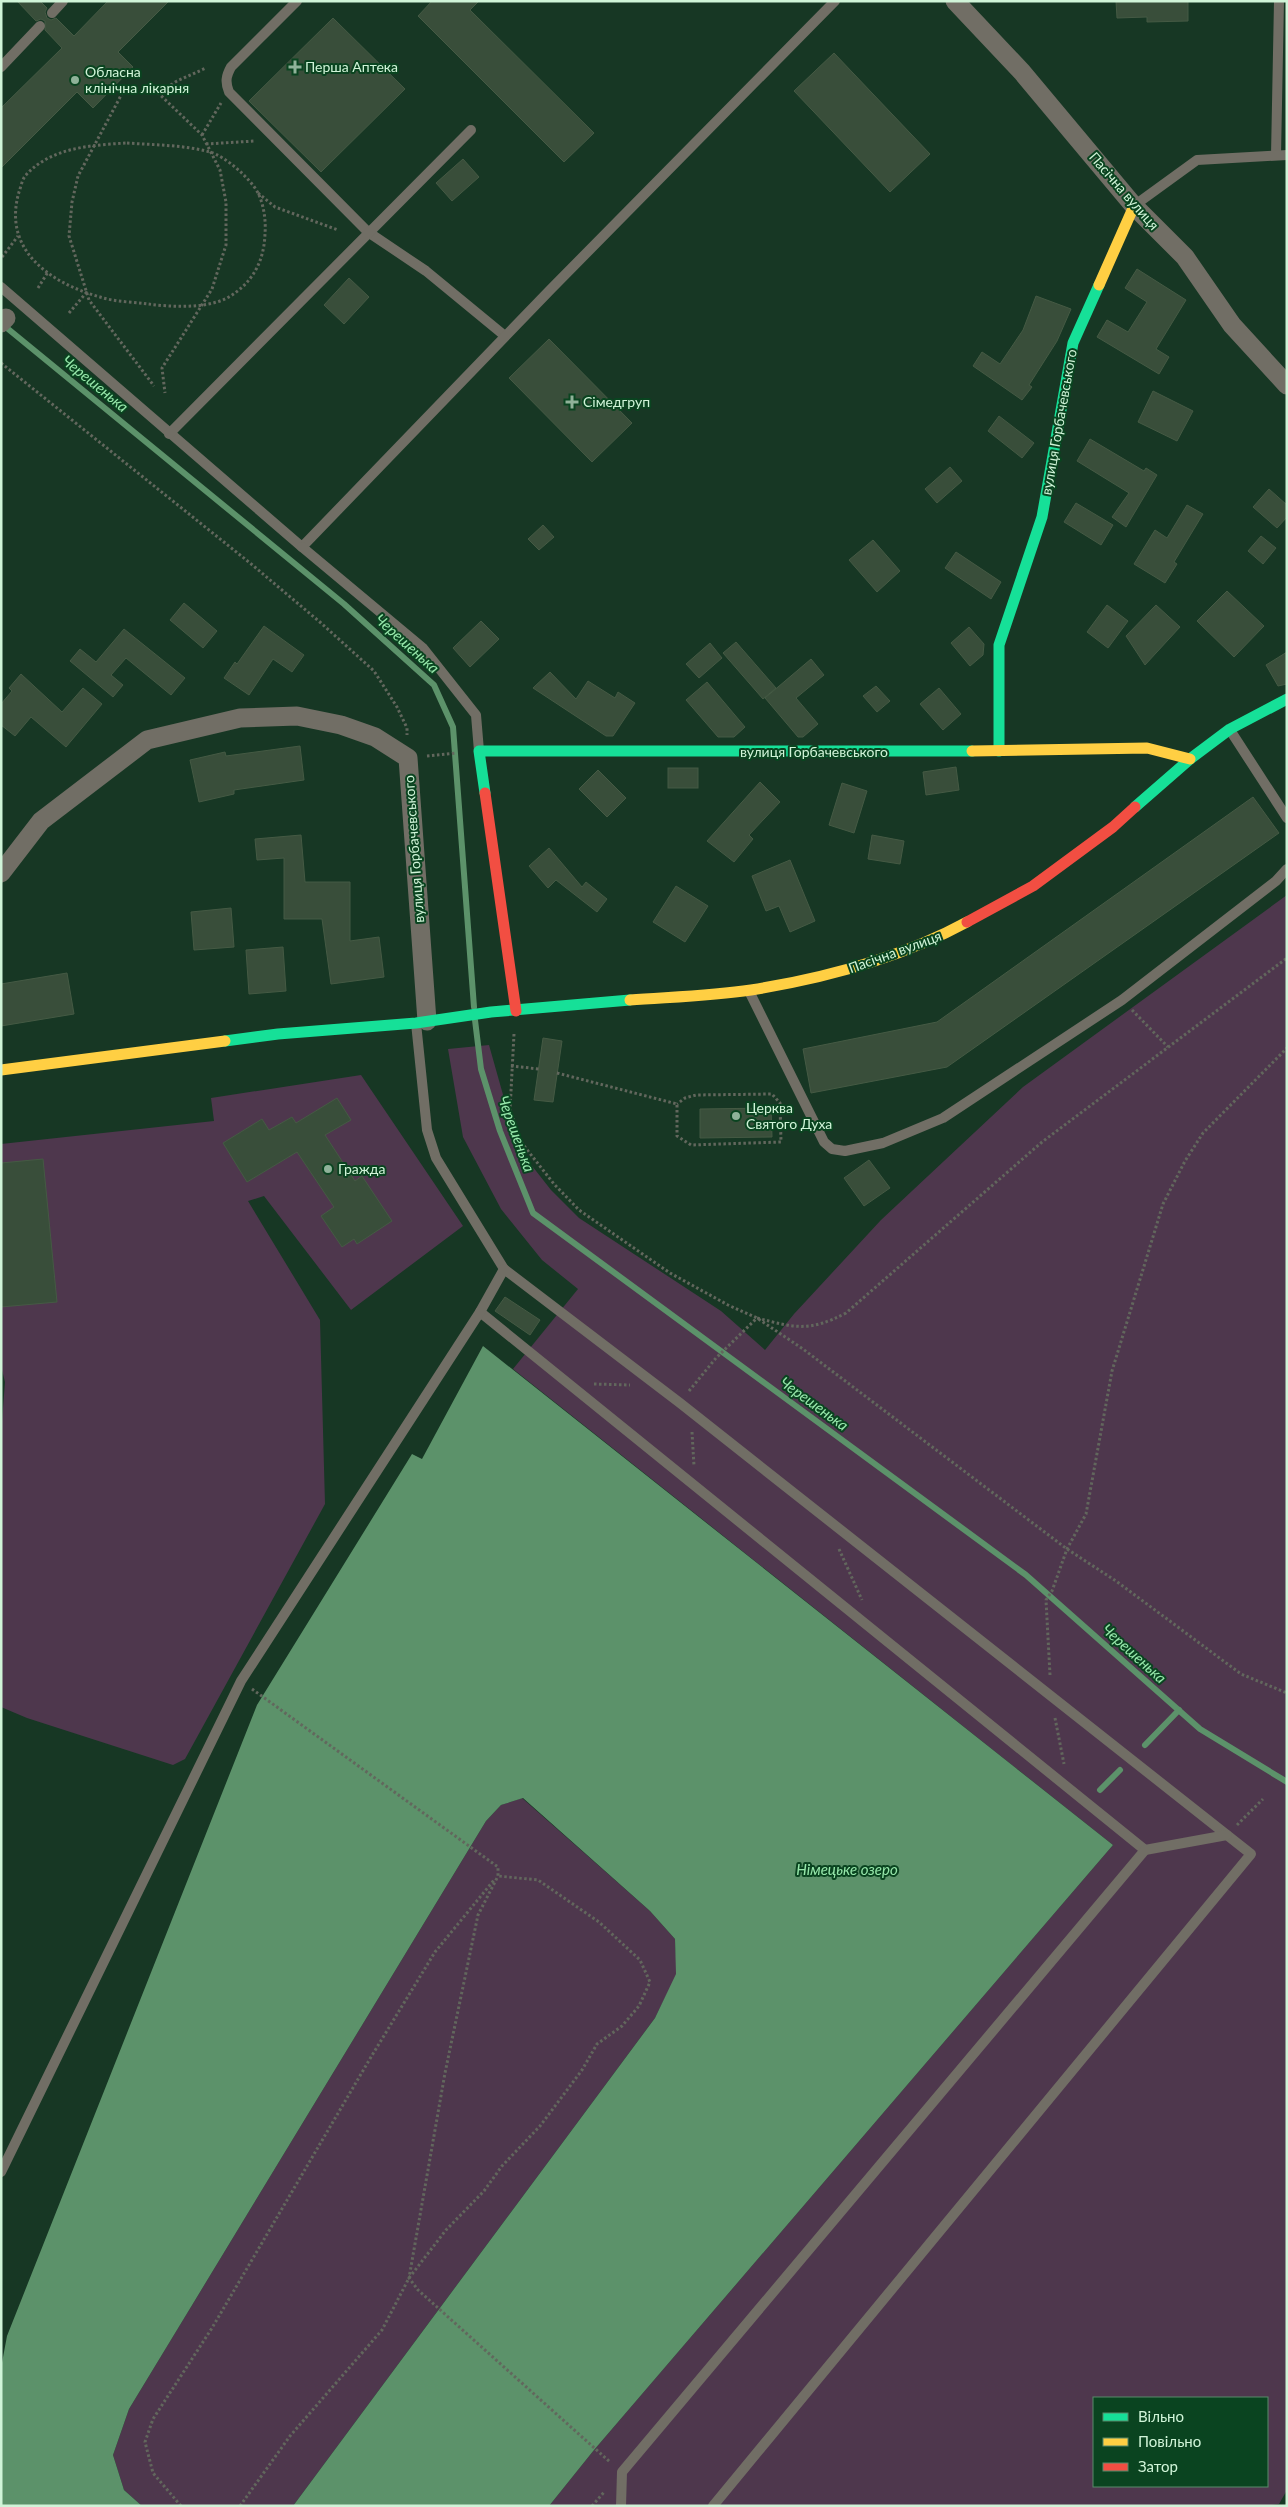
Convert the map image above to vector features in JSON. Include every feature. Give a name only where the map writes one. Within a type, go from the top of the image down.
[{"type":"street","name":"Пасічна вулиця","points":[[955,1],[1022,72],[1134,206],[1185,257],[1232,325],[1287,385]]},
{"type":"street","name":"вулиця Горбачевського","points":[[999,751],[999,645],[1042,517],[1073,343],[1134,206]]},
{"type":"street","name":"Пасічна вулиця","points":[[1,1070],[278,1034],[422,1022],[491,1012],[749,990],[801,981],[853,968],[934,940],[1033,886],[1112,827],[1190,759],[1230,730],[1273,704],[1287,699]]},
{"type":"street","name":"вулиця Горбачевського","points":[[1,873],[41,821],[147,740],[240,718],[297,716],[340,724],[375,737],[408,758],[422,1022]]},
{"type":"street","name":"вулиця Горбачевського","points":[[479,750],[999,751],[1146,748],[1190,759]]},
{"type":"street","points":[[479,750],[516,1011]]},
{"type":"lane","points":[[52,13],[63,1]]},
{"type":"lane","points":[[297,1],[232,67],[226,75],[226,85],[235,99],[368,232],[426,271],[505,336]]},
{"type":"lane","points":[[302,547],[505,336],[835,1]]},
{"type":"lane","points":[[1279,1],[1281,155]]},
{"type":"lane","points":[[1,67],[40,26]]},
{"type":"lane","points":[[169,434],[471,130]]},
{"type":"lane","name":"вулиця Горбачевського","points":[[1134,206],[1197,160],[1281,155]]},
{"type":"lane","points":[[1,287],[169,434],[423,648],[476,715],[479,750]]},
{"type":"lane","points":[[1230,730],[1287,818]]},
{"type":"lane","points":[[749,990],[824,1142],[832,1149],[845,1151],[883,1143],[943,1118],[1122,1000],[1276,881],[1287,869]]},
{"type":"lane","points":[[422,1022],[427,1130],[436,1158],[504,1269],[680,1402],[1251,1854],[713,2506]]},
{"type":"lane","points":[[1,2172],[241,1681],[480,1312],[504,1269]]},
{"type":"lane","points":[[480,1312],[1145,1850]]},
{"type":"lane","points":[[621,2506],[622,2472],[1145,1850],[1227,1835]]},
{"type":"path","points":[[158,93],[177,81],[206,68]]},
{"type":"path","points":[[125,88],[78,176],[72,202],[69,236],[89,300],[154,386]]},
{"type":"path","points":[[154,89],[202,135],[220,170],[226,202],[226,245],[212,288],[162,368],[165,394]]},
{"type":"path","points":[[202,135],[223,100]]},
{"type":"path","points":[[206,144],[260,140]]},
{"type":"path","points":[[258,193],[266,222],[264,254],[250,280],[226,298],[203,304],[167,306],[101,298],[59,280],[30,259],[18,236],[14,210],[24,176],[47,158],[94,145],[128,143],[211,152],[227,160],[258,193],[275,207],[338,230]]},
{"type":"path","points":[[2,257],[18,236]]},
{"type":"path","points":[[38,288],[48,272]]},
{"type":"path","points":[[68,313],[86,293]]},
{"type":"path","points":[[1,363],[250,562],[374,671],[397,707],[407,728],[408,758],[443,754]]},
{"type":"path","points":[[516,1011],[511,1066],[510,1110],[521,1142],[554,1184],[579,1210],[670,1273],[728,1305],[757,1318],[793,1328],[815,1326],[846,1314],[1042,1142],[1287,958]]},
{"type":"path","points":[[1122,1000],[1168,1047]]},
{"type":"path","points":[[1046,1600],[1052,1591],[1067,1549],[1086,1514],[1112,1371],[1163,1204],[1185,1160],[1203,1133],[1287,1048]]},
{"type":"path","points":[[511,1066],[539,1069]]},
{"type":"path","points":[[557,1073],[677,1104]]},
{"type":"path","points":[[772,1094],[780,1103],[781,1142],[691,1145],[677,1136],[677,1104],[685,1098],[696,1095],[772,1094]]},
{"type":"path","points":[[680,1402],[716,1358],[757,1318]]},
{"type":"path","points":[[757,1318],[810,1354],[1067,1549],[1116,1581],[1241,1674],[1287,1693]]},
{"type":"path","points":[[569,1384],[657,1385]]},
{"type":"path","points":[[691,1411],[696,1486]]},
{"type":"path","points":[[825,1518],[878,1634]]},
{"type":"path","points":[[252,1688],[498,1867],[498,1876],[478,1915],[445,2073],[409,2278],[418,2290],[607,2460]]},
{"type":"path","points":[[1227,1835],[1263,1799]]},
{"type":"path","points":[[240,2506],[290,2436],[382,2330],[409,2278],[446,2230],[484,2191],[502,2166],[540,2126],[582,2070],[597,2044],[622,2026],[639,2006],[650,1982],[640,1960],[599,1922],[538,1880],[498,1876]]},
{"type":"path","points":[[181,2506],[153,2473],[145,2442],[153,2419],[212,2328],[435,1952],[498,1876]]},
{"type":"shaded area","points":[[1287,895],[1287,2490],[1279,2504],[1264,2506],[549,2506],[594,2450],[1113,1845],[513,1369],[578,1289],[542,1260],[501,1209],[463,1137],[448,1049],[489,1045],[518,1148],[551,1190],[579,1218],[721,1311],[765,1350],[794,1314],[881,1220],[1023,1087]]},
{"type":"shaded area","points":[[361,1075],[463,1226],[351,1310],[264,1196],[248,1201],[320,1320],[325,1504],[185,1759],[173,1765],[27,1718],[1,1707],[1,1434],[5,1382],[1,1366],[1,1144],[214,1121],[211,1098]]},
{"type":"shaded area","points":[[522,1798],[650,1911],[675,1939],[677,1974],[655,2018],[293,2506],[142,2506],[124,2490],[113,2455],[129,2409],[486,1821],[501,1805]]},
{"type":"water","name":"Німецьке озеро","points":[[483,1346],[1113,1845],[594,2450],[549,2506],[293,2506],[655,2018],[676,1974],[675,1939],[650,1911],[523,1798],[501,1805],[486,1821],[129,2409],[113,2455],[124,2490],[142,2506],[1,2506],[1,2368],[7,2336],[257,1705],[412,1454],[422,1459]]},
{"type":"building","name":"Обласна клінічна лікарня","points":[[17,1],[40,1],[47,8],[45,12],[47,18],[51,20],[56,18],[74,36],[108,1],[169,1],[118,52],[133,67],[93,108],[77,92],[1,168],[1,108],[62,48],[45,30],[45,21],[41,19],[36,21]]},
{"type":"building","points":[[432,1],[479,1],[470,10],[594,133],[564,162],[418,16]]},
{"type":"building","points":[[1116,1],[1188,1],[1188,21],[1147,22],[1147,17],[1117,18]]},
{"type":"building","points":[[333,18],[405,89],[321,172],[249,101]]},
{"type":"building","points":[[834,53],[930,154],[890,192],[794,91]]},
{"type":"building","points":[[463,159],[479,177],[452,201],[436,183]]},
{"type":"building","points":[[1137,269],[1186,300],[1156,349],[1169,357],[1159,374],[1097,337],[1107,320],[1128,332],[1147,302],[1125,288]]},
{"type":"building","points":[[349,278],[369,297],[344,324],[324,305]]},
{"type":"building","points":[[1036,296],[1071,309],[1057,341],[1029,385],[1032,387],[1022,400],[973,366],[982,352],[1000,364],[1023,330]]},
{"type":"building","name":"Сімедгруп","points":[[549,339],[632,423],[592,462],[509,378]]},
{"type":"building","points":[[1153,391],[1193,411],[1177,441],[1138,422]]},
{"type":"building","points":[[999,416],[1034,443],[1022,458],[988,431]]},
{"type":"building","points":[[1090,439],[1144,471],[1146,468],[1157,475],[1126,527],[1112,517],[1129,493],[1077,461]]},
{"type":"building","points":[[950,467],[962,481],[937,503],[925,489]]},
{"type":"building","points":[[1269,489],[1287,505],[1287,517],[1277,528],[1253,507]]},
{"type":"building","points":[[1076,503],[1113,525],[1101,545],[1064,522]]},
{"type":"building","points":[[1187,505],[1203,514],[1174,562],[1177,564],[1165,583],[1134,564],[1155,530],[1167,538]]},
{"type":"building","points":[[543,525],[554,537],[539,550],[528,539]]},
{"type":"building","points":[[1261,536],[1276,548],[1263,564],[1248,551]]},
{"type":"building","points":[[873,540],[900,571],[877,592],[849,560]]},
{"type":"building","points":[[956,552],[1001,582],[991,599],[945,568]]},
{"type":"building","points":[[1227,591],[1264,626],[1234,657],[1197,621]]},
{"type":"building","points":[[184,603],[217,631],[203,648],[170,620]]},
{"type":"building","points":[[1107,605],[1128,621],[1108,648],[1087,632]]},
{"type":"building","points":[[1156,605],[1180,627],[1145,665],[1126,636]]},
{"type":"building","points":[[481,621],[499,639],[470,667],[453,648]]},
{"type":"building","points":[[264,626],[304,655],[292,672],[273,659],[249,695],[224,678],[235,662],[237,664]]},
{"type":"building","points":[[969,627],[984,644],[983,655],[970,666],[951,643]]},
{"type":"building","points":[[124,629],[185,678],[171,695],[126,658],[111,675],[123,685],[113,697],[70,661],[80,649],[96,662]]},
{"type":"building","points":[[736,642],[776,688],[763,699],[723,653]]},
{"type":"building","points":[[710,643],[722,658],[699,678],[686,664]]},
{"type":"building","points":[[1287,652],[1287,684],[1278,686],[1266,665]]},
{"type":"building","points":[[811,659],[824,675],[796,698],[818,724],[803,737],[798,737],[765,698]]},
{"type":"building","points":[[550,672],[576,699],[588,681],[615,698],[618,692],[635,703],[613,736],[606,736],[533,688]]},
{"type":"building","points":[[21,674],[62,712],[83,688],[102,704],[66,747],[31,717],[15,736],[1,725],[1,704],[12,691],[9,688]]},
{"type":"building","points":[[707,682],[745,727],[734,737],[718,737],[686,700]]},
{"type":"building","points":[[876,686],[890,701],[877,712],[863,696]]},
{"type":"building","points":[[939,688],[961,714],[943,730],[920,704]]},
{"type":"building","points":[[300,746],[304,780],[234,790],[234,794],[199,802],[190,760],[225,752],[226,756]]},
{"type":"building","points":[[956,767],[959,790],[926,795],[923,772]]},
{"type":"building","points":[[668,768],[698,768],[698,788],[668,788]]},
{"type":"building","points":[[598,770],[626,798],[607,817],[579,789]]},
{"type":"building","points":[[760,782],[780,802],[749,835],[753,839],[734,862],[707,841]]},
{"type":"building","points":[[842,783],[867,791],[854,833],[829,825]]},
{"type":"building","points":[[1253,797],[1279,833],[947,1067],[811,1093],[803,1049],[937,1022]]},
{"type":"building","points":[[301,835],[305,882],[350,882],[350,941],[379,937],[384,977],[331,984],[322,919],[284,919],[284,858],[257,860],[255,839]]},
{"type":"building","points":[[872,835],[904,841],[900,864],[868,859]]},
{"type":"building","points":[[549,848],[582,887],[586,882],[607,899],[597,912],[556,880],[548,888],[529,866]]},
{"type":"building","points":[[790,860],[815,921],[790,932],[779,906],[766,911],[752,876]]},
{"type":"building","points":[[676,886],[708,906],[685,942],[653,922]]},
{"type":"building","points":[[231,908],[234,947],[194,950],[191,912]]},
{"type":"building","points":[[283,947],[286,991],[249,994],[246,950]]},
{"type":"building","points":[[67,973],[74,1014],[1,1026],[1,984]]},
{"type":"building","points":[[543,1038],[562,1041],[553,1102],[534,1100]]},
{"type":"building","points":[[337,1098],[351,1120],[325,1135],[355,1181],[362,1176],[392,1221],[357,1244],[354,1239],[342,1247],[321,1216],[334,1207],[297,1152],[247,1182],[223,1143],[262,1119],[269,1130],[292,1117],[296,1123]]},
{"type":"building","name":"Церква Святого Духа","points":[[771,1108],[772,1137],[700,1138],[700,1109]]},
{"type":"building","points":[[43,1159],[57,1302],[1,1307],[1,1163]]},
{"type":"building","points":[[869,1160],[890,1188],[864,1206],[844,1178]]},
{"type":"building","points":[[505,1297],[540,1320],[530,1335],[495,1311]]},
{"type":"waterway","name":"Черешенька","points":[[2,324],[344,604],[434,685],[453,727],[474,1007]]},
{"type":"waterway","name":"Черешенька","points":[[475,1020],[481,1069],[500,1131],[533,1213],[1026,1575],[1200,1729],[1287,1782]]},
{"type":"waterway","points":[[1145,1745],[1179,1710]]},
{"type":"waterway","points":[[1100,1790],[1120,1770]]},
{"type":"traffic: fast","points":[[999,751],[999,645],[1042,517],[1073,343],[1099,285]]},
{"type":"traffic: fast","points":[[1135,807],[1190,759],[1230,729],[1287,699]]},
{"type":"traffic: fast","points":[[485,793],[479,751],[972,751]]},
{"type":"traffic: fast","points":[[225,1041],[278,1034],[416,1023],[491,1012],[630,1000]]},
{"type":"traffic: slow","points":[[1099,285],[1134,206]]},
{"type":"traffic: slow","points":[[972,751],[1147,748],[1190,759]]},
{"type":"traffic: slow","points":[[630,1000],[736,992],[835,973],[916,946],[967,922]]},
{"type":"traffic: slow","points":[[1,1070],[225,1041]]},
{"type":"traffic: jam","points":[[485,793],[516,1011]]},
{"type":"traffic: jam","points":[[967,922],[1033,886],[1113,827],[1135,807]]},
{"type":"place","name":"Перша Аптека","points":[[295,67]]},
{"type":"place","name":"Обласна клінічна лікарня","points":[[75,80]]},
{"type":"place","name":"Сімедгруп","points":[[572,402]]},
{"type":"place","name":"Церква Святого Духа","points":[[736,1116]]},
{"type":"place","name":"Гражда","points":[[328,1169]]}]
